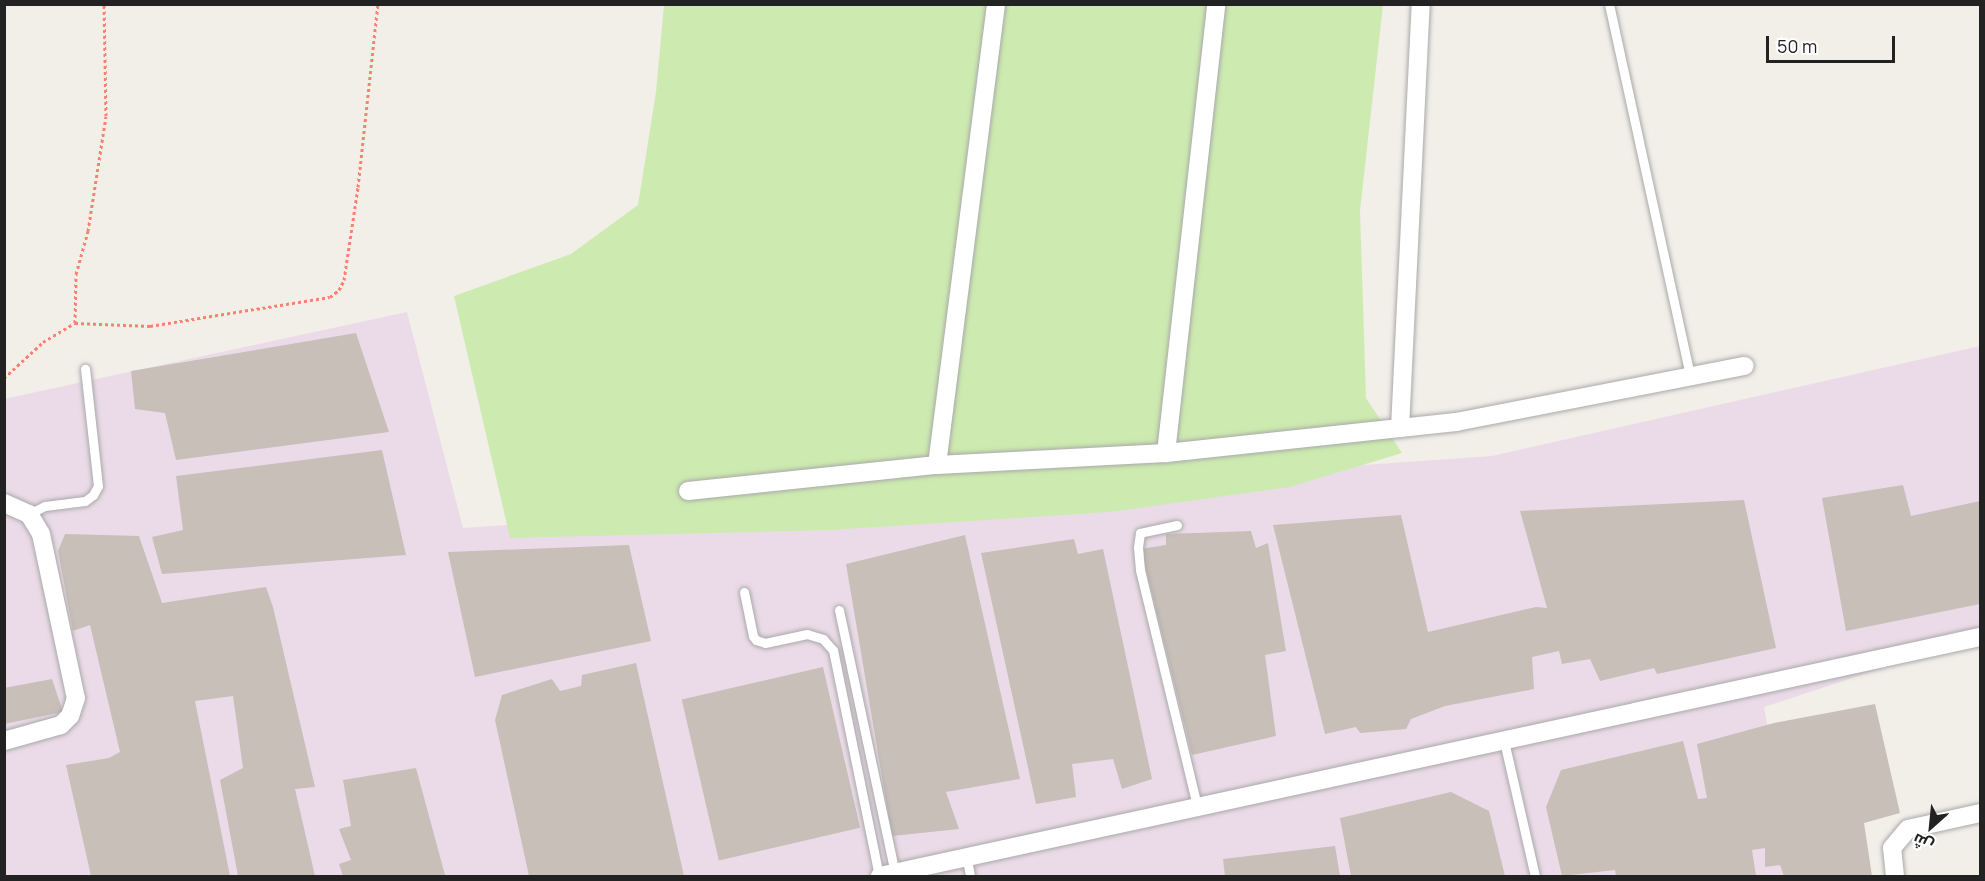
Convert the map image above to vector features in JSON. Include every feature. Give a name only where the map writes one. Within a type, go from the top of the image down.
[{"type":"street","points":[[937,465],[996,4]]},
{"type":"street","points":[[1166,453],[1216,4]]},
{"type":"street","points":[[1400,428],[1421,4]]},
{"type":"street","points":[[687,491],[937,465],[1166,453],[1456,422],[1745,366]]},
{"type":"street","points":[[4,503],[29,514],[41,534],[75,704],[66,721],[56,729],[4,741]]},
{"type":"street","points":[[885,875],[969,868],[1197,806],[1980,637]]},
{"type":"street","points":[[1895,876],[1892,848],[1908,829],[1980,813]]},
{"type":"lane","points":[[1609,4],[1690,376]]},
{"type":"lane","points":[[29,514],[45,506],[85,501],[93,495],[98,486],[85,369]]},
{"type":"lane","points":[[1177,525],[1140,533],[1138,547],[1140,570],[1197,806]]},
{"type":"lane","points":[[744,592],[753,636],[756,640],[765,643],[807,634],[823,639],[833,650],[885,875]]},
{"type":"lane","points":[[839,610],[885,875]]},
{"type":"lane","points":[[1504,741],[1535,876]]},
{"type":"path","points":[[75,323],[75,274],[94,198],[106,116],[104,4]]},
{"type":"path","points":[[4,378],[43,342],[75,323],[150,326],[330,297],[339,290],[344,280],[358,187],[378,4]]},
{"type":"shaded area","points":[[407,312],[463,528],[1492,456],[1980,346],[1980,636],[1764,707],[1794,876],[5,876],[4,399]]},
{"type":"green space","points":[[664,5],[1383,5],[1360,211],[1366,398],[1402,453],[1290,487],[1110,512],[831,530],[510,538],[454,296],[571,254],[638,205],[656,92]]},
{"type":"building","points":[[356,333],[389,432],[176,460],[165,413],[135,409],[131,371]]},
{"type":"building","points":[[382,450],[406,555],[162,574],[152,537],[183,530],[176,476]]},
{"type":"building","points":[[1903,485],[1911,516],[1980,501],[1980,604],[1846,631],[1822,498]]},
{"type":"building","points":[[1744,500],[1776,648],[1657,674],[1654,668],[1600,681],[1590,659],[1562,664],[1559,651],[1532,657],[1534,689],[1445,706],[1411,719],[1406,729],[1360,733],[1356,727],[1325,734],[1273,525],[1401,515],[1428,632],[1536,607],[1547,608],[1520,511]]},
{"type":"building","points":[[1251,531],[1256,548],[1268,543],[1286,651],[1265,655],[1276,736],[1192,755],[1141,549],[1166,545],[1166,534]]},
{"type":"building","points":[[65,534],[139,536],[162,603],[266,587],[273,607],[315,787],[295,789],[315,876],[238,876],[220,780],[243,768],[233,696],[195,701],[230,876],[91,876],[66,765],[109,758],[120,752],[90,625],[73,631],[58,551]]},
{"type":"building","points":[[965,535],[1020,779],[946,792],[959,829],[892,836],[846,564]]},
{"type":"building","points":[[1074,539],[1078,554],[1103,549],[1152,779],[1122,789],[1113,759],[1072,764],[1076,797],[1036,804],[981,553]]},
{"type":"building","points":[[629,545],[651,641],[475,677],[448,552]]},
{"type":"building","points":[[636,663],[684,876],[529,876],[495,720],[502,695],[552,679],[560,691],[581,686],[582,675]]},
{"type":"building","points":[[823,667],[860,828],[719,860],[682,700]]},
{"type":"building","points":[[52,679],[63,712],[4,724],[4,688]]},
{"type":"building","points":[[1875,704],[1900,813],[1864,823],[1872,876],[1784,876],[1780,865],[1765,867],[1765,848],[1752,850],[1756,876],[1616,876],[1615,870],[1562,876],[1546,807],[1561,770],[1683,741],[1698,799],[1707,798],[1697,744],[1774,723]]},
{"type":"building","points":[[416,768],[445,875],[343,876],[339,864],[351,860],[339,829],[351,826],[343,780]]},
{"type":"building","points":[[1451,792],[1489,811],[1505,876],[1351,876],[1340,818]]},
{"type":"building","points":[[1335,846],[1340,876],[1225,876],[1223,859]]}]
